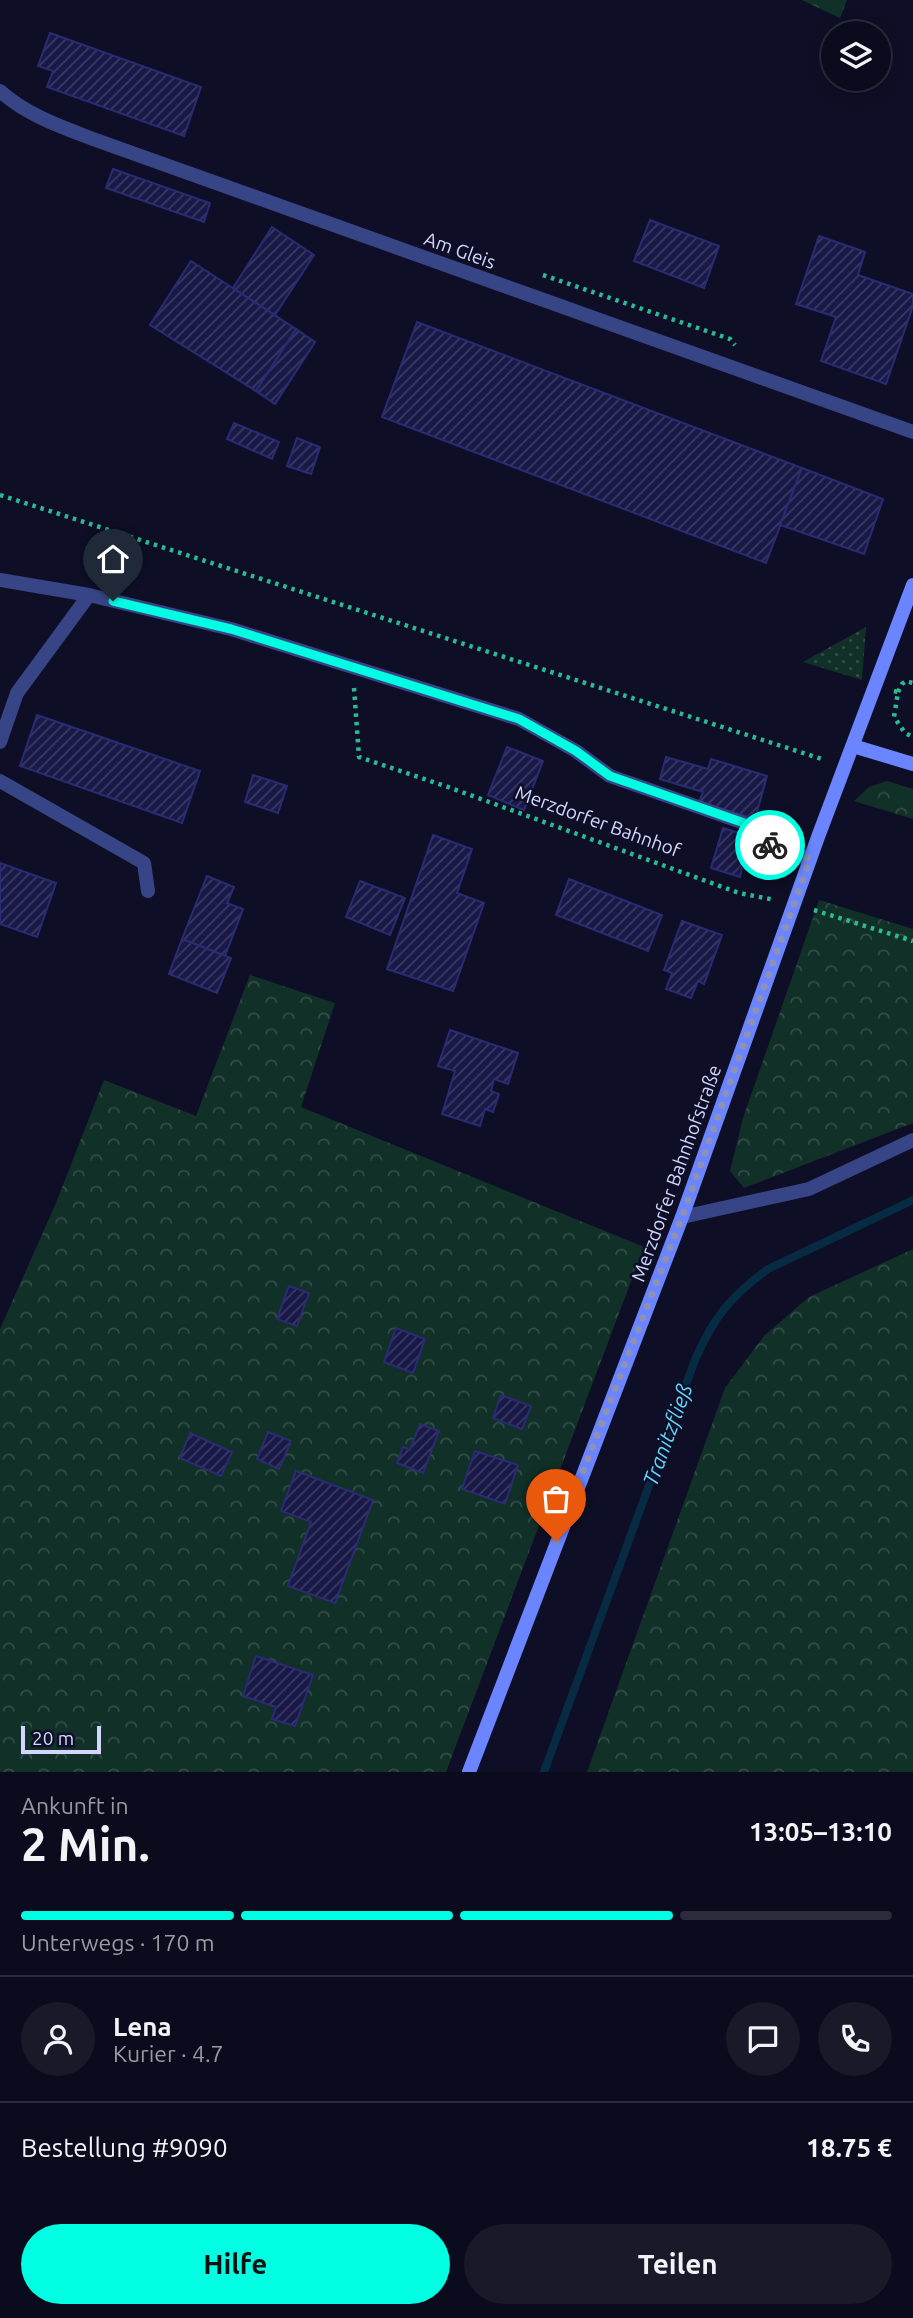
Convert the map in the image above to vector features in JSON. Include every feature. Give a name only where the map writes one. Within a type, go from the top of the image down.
[{"type":"street","name":"Am Gleis","points":[[0,91],[16,105],[44,120],[93,139],[913,432]]},
{"type":"street","points":[[0,580],[89,596],[231,629],[519,719],[576,751],[610,776],[747,824],[766,844],[810,859]]},
{"type":"street","name":"Merzdorfer Bahnhofstraße","points":[[469,1772],[682,1217],[810,859],[913,585]]},
{"type":"street","points":[[0,742],[17,693],[89,596]]},
{"type":"street","points":[[853,746],[913,764]]},
{"type":"street","points":[[0,781],[144,863],[148,891]]},
{"type":"street","points":[[682,1217],[809,1189],[913,1140]]},
{"type":"path","points":[[0,495],[845,767]]},
{"type":"path","name":"Merzdorfer Bahnhof","points":[[353,666],[359,757],[739,892],[795,904],[913,941]]},
{"type":"path","points":[[913,683],[905,681],[898,692],[894,717],[905,733],[913,737]]},
{"type":"path","points":[[877,684],[898,692]]},
{"type":"green space","points":[[802,0],[847,0],[840,18]]},
{"type":"green space","points":[[866,627],[862,680],[803,662]]},
{"type":"green space","points":[[887,781],[913,789],[913,819],[854,801],[869,787]]},
{"type":"green space","points":[[819,900],[913,929],[913,1123],[744,1188],[730,1171],[743,1118]]},
{"type":"green space","points":[[250,975],[335,1003],[301,1107],[644,1247],[446,1772],[0,1772],[0,1329],[56,1203],[104,1080],[196,1116]]},
{"type":"green space","points":[[913,1249],[913,1772],[587,1772],[725,1388],[764,1336],[809,1297]]},
{"type":"building","points":[[50,33],[201,87],[184,136],[47,87],[53,71],[38,66]]},
{"type":"building","points":[[113,169],[210,203],[204,222],[106,188]]},
{"type":"building","points":[[650,220],[719,246],[704,288],[634,261]]},
{"type":"building","points":[[272,227],[314,255],[275,315],[233,288]]},
{"type":"building","points":[[819,236],[865,252],[858,275],[913,294],[913,306],[886,384],[821,361],[836,317],[796,304]]},
{"type":"building","points":[[191,261],[296,329],[256,391],[150,325]]},
{"type":"building","points":[[417,322],[802,468],[766,563],[382,417]]},
{"type":"building","points":[[296,329],[315,342],[275,404],[256,391]]},
{"type":"building","points":[[234,423],[279,442],[272,459],[227,439]]},
{"type":"building","points":[[297,438],[320,447],[311,474],[287,466]]},
{"type":"building","points":[[802,468],[883,499],[864,554],[780,525]]},
{"type":"building","points":[[37,715],[200,771],[182,823],[20,766]]},
{"type":"building","points":[[507,747],[543,761],[524,810],[488,795]]},
{"type":"building","points":[[666,757],[708,769],[711,759],[767,776],[755,819],[699,802],[703,792],[660,779]]},
{"type":"building","points":[[253,775],[287,786],[278,813],[245,802]]},
{"type":"building","points":[[723,828],[752,837],[749,847],[764,851],[757,872],[742,868],[740,877],[711,868]]},
{"type":"building","points":[[433,835],[472,849],[457,893],[484,903],[453,991],[387,969]]},
{"type":"building","points":[[0,863],[56,883],[37,937],[0,924]]},
{"type":"building","points":[[207,876],[234,887],[227,903],[243,909],[225,956],[182,939]]},
{"type":"building","points":[[569,879],[662,915],[648,951],[556,915]]},
{"type":"building","points":[[360,881],[405,898],[390,935],[346,917]]},
{"type":"building","points":[[682,921],[722,935],[704,984],[698,981],[691,998],[666,989],[672,973],[664,970]]},
{"type":"building","points":[[182,939],[231,958],[217,993],[169,974]]},
{"type":"building","points":[[450,1030],[518,1053],[508,1084],[494,1079],[491,1091],[499,1094],[493,1112],[485,1109],[480,1126],[442,1114],[455,1071],[438,1066]]},
{"type":"building","points":[[289,1286],[309,1293],[297,1326],[277,1319]]},
{"type":"building","points":[[396,1328],[425,1339],[413,1373],[384,1362]]},
{"type":"building","points":[[501,1395],[531,1406],[522,1429],[493,1418]]},
{"type":"building","points":[[420,1424],[439,1431],[423,1473],[397,1463],[403,1447],[410,1450]]},
{"type":"building","points":[[268,1432],[291,1441],[279,1469],[257,1459]]},
{"type":"building","points":[[190,1433],[232,1452],[221,1476],[180,1458]]},
{"type":"building","points":[[475,1451],[518,1465],[505,1504],[462,1489]]},
{"type":"building","points":[[296,1471],[373,1500],[335,1603],[288,1586],[311,1522],[281,1511]]},
{"type":"building","points":[[256,1656],[313,1675],[295,1726],[272,1719],[276,1707],[243,1696]]},
{"type":"waterway","name":"Tranitzfließ","points":[[544,1772],[695,1360],[716,1320],[733,1299],[768,1269],[913,1200]]},
{"type":"way so far","points":[[556,1541],[682,1217],[810,859],[770,845]]},
{"type":"route","points":[[113,601],[231,629],[519,719],[576,751],[610,776],[747,824],[770,845]]}]
